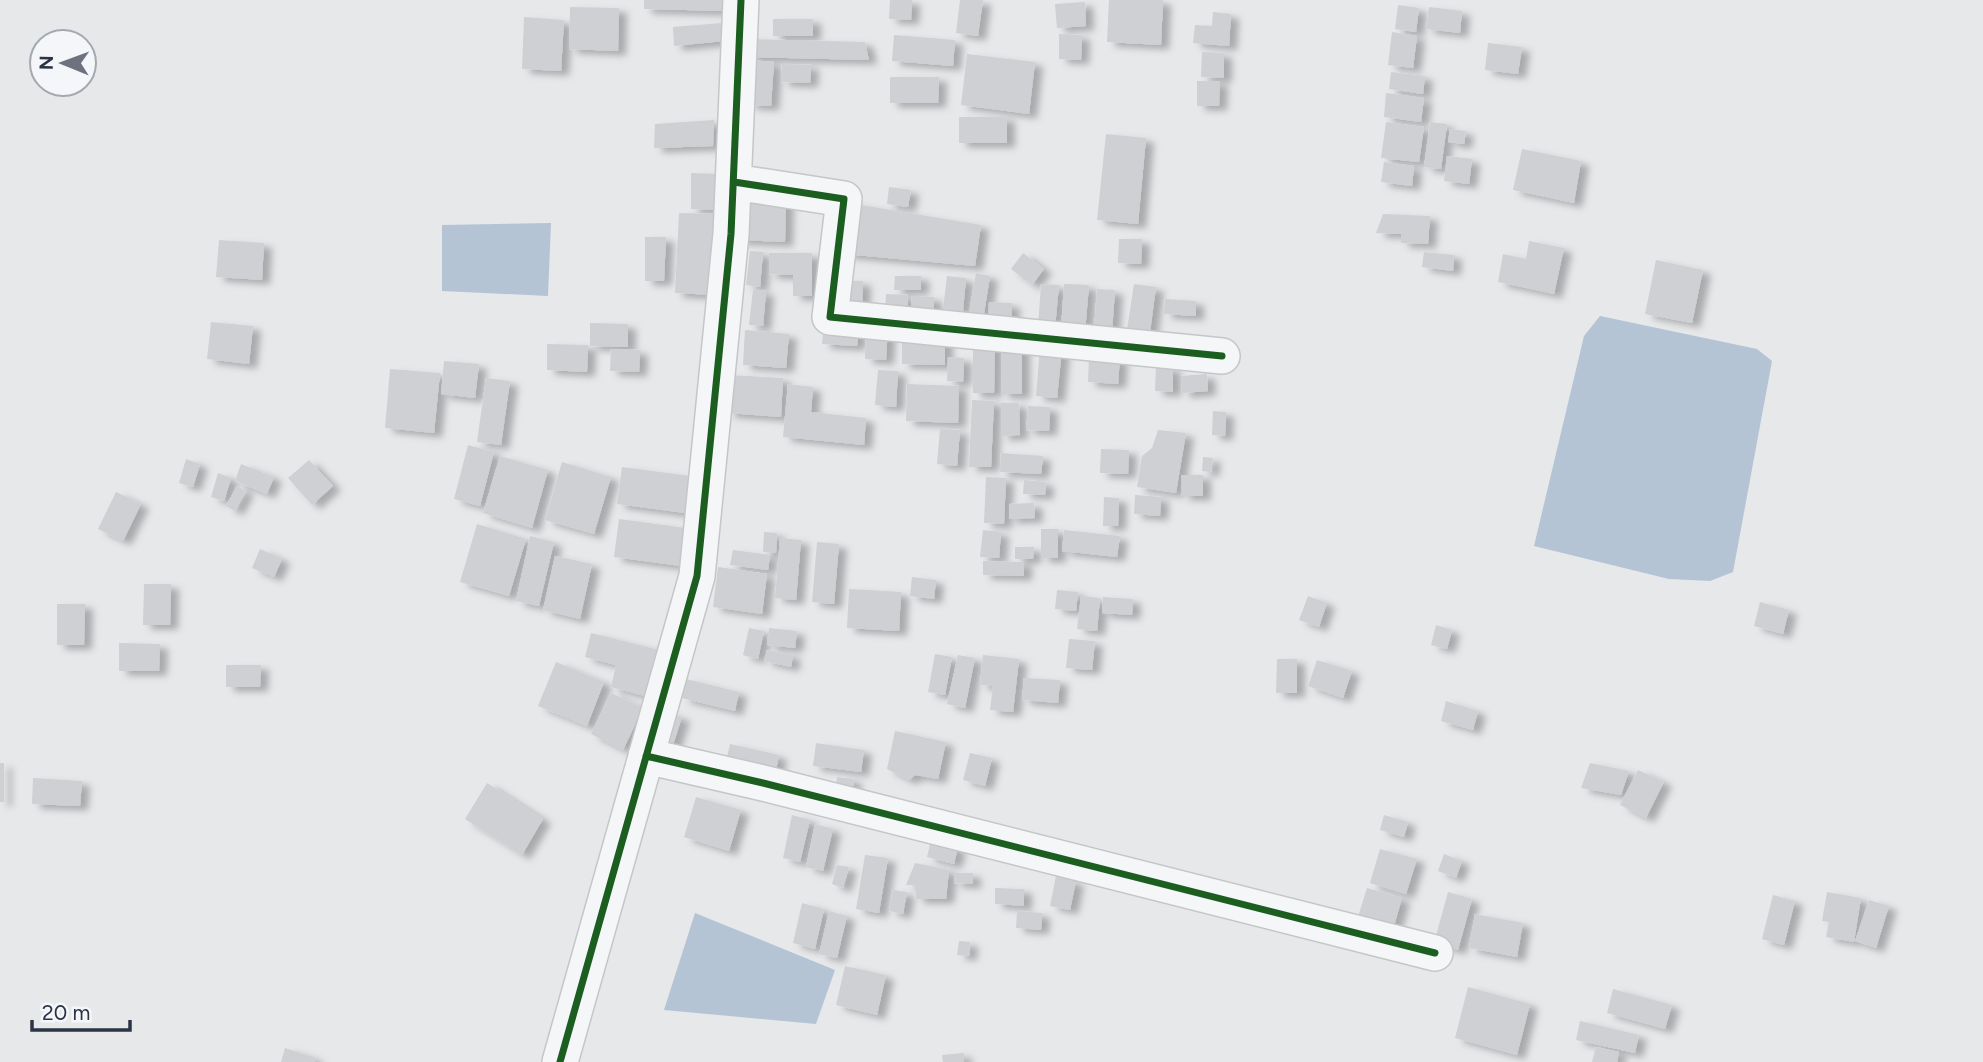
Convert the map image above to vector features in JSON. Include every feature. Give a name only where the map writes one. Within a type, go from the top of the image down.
[{"type":"street","points":[[560,1062],[698,576],[731,234],[741,0]]},
{"type":"street","points":[[734,182],[844,199],[830,317],[1222,356]]},
{"type":"street","points":[[646,756],[1435,953]]},
{"type":"water","points":[[551,223],[548,296],[442,291],[442,225]]},
{"type":"water","points":[[1600,316],[1757,349],[1772,361],[1733,572],[1710,581],[1669,579],[1534,546],[1584,336]]},
{"type":"water","points":[[695,913],[835,970],[816,1024],[664,1010]]},
{"type":"building","points":[[644,0],[728,0],[728,11],[644,9]]},
{"type":"building","points":[[890,0],[912,0],[911,20],[889,19]]},
{"type":"building","points":[[960,0],[983,0],[978,36],[956,33]]},
{"type":"building","points":[[1109,0],[1163,0],[1161,45],[1107,42]]},
{"type":"building","points":[[1085,2],[1086,26],[1057,28],[1055,4]]},
{"type":"building","points":[[1398,5],[1419,8],[1416,32],[1395,29]]},
{"type":"building","points":[[570,7],[619,8],[618,51],[569,49]]},
{"type":"building","points":[[1429,7],[1462,11],[1460,33],[1426,29]]},
{"type":"building","points":[[1213,12],[1231,14],[1229,46],[1193,43],[1195,25],[1212,26]]},
{"type":"building","points":[[524,17],[564,20],[561,71],[522,69]]},
{"type":"building","points":[[773,19],[813,19],[813,36],[773,36]]},
{"type":"building","points":[[722,23],[724,41],[674,46],[673,27]]},
{"type":"building","points":[[1392,32],[1417,36],[1413,68],[1388,65]]},
{"type":"building","points":[[1059,34],[1082,35],[1081,60],[1059,59]]},
{"type":"building","points":[[894,35],[955,40],[953,66],[892,61]]},
{"type":"building","points":[[747,39],[865,42],[869,60],[746,57]]},
{"type":"building","points":[[1488,43],[1522,47],[1518,74],[1485,70]]},
{"type":"building","points":[[1202,52],[1224,53],[1224,78],[1201,77]]},
{"type":"building","points":[[967,54],[1035,62],[1029,114],[961,105]]},
{"type":"building","points":[[752,60],[774,62],[771,106],[748,105]]},
{"type":"building","points":[[782,64],[811,65],[810,83],[781,82]]},
{"type":"building","points":[[1391,72],[1425,76],[1423,94],[1389,89]]},
{"type":"building","points":[[890,77],[939,77],[938,103],[890,103]]},
{"type":"building","points":[[1197,81],[1220,81],[1219,106],[1197,106]]},
{"type":"building","points":[[1386,93],[1424,98],[1421,122],[1384,117]]},
{"type":"building","points":[[959,117],[1007,117],[1007,143],[959,143]]},
{"type":"building","points":[[714,120],[713,146],[654,148],[655,124]]},
{"type":"building","points":[[1386,122],[1424,127],[1419,162],[1381,158]]},
{"type":"building","points":[[1430,122],[1447,124],[1441,169],[1424,167]]},
{"type":"building","points":[[1450,129],[1466,131],[1464,144],[1448,142]]},
{"type":"building","points":[[1106,134],[1146,138],[1138,224],[1097,220]]},
{"type":"building","points":[[1522,149],[1581,161],[1574,203],[1513,190]]},
{"type":"building","points":[[1447,156],[1472,159],[1469,184],[1444,181]]},
{"type":"building","points":[[1384,162],[1414,166],[1412,186],[1381,182]]},
{"type":"building","points":[[691,173],[719,174],[718,210],[691,209]]},
{"type":"building","points":[[889,187],[911,190],[908,207],[887,204]]},
{"type":"building","points":[[738,197],[786,198],[785,242],[737,240]]},
{"type":"building","points":[[849,203],[981,225],[975,266],[844,254]]},
{"type":"building","points":[[679,213],[717,214],[714,295],[675,293]]},
{"type":"building","points":[[1383,214],[1430,216],[1428,244],[1401,243],[1401,234],[1376,233]]},
{"type":"building","points":[[645,237],[666,237],[664,281],[645,281]]},
{"type":"building","points":[[1119,239],[1142,239],[1141,264],[1118,263]]},
{"type":"building","points":[[219,240],[264,243],[262,280],[216,277]]},
{"type":"building","points":[[1529,241],[1564,248],[1554,294],[1498,282],[1503,254],[1526,259]]},
{"type":"building","points":[[750,251],[763,252],[760,287],[746,285]]},
{"type":"building","points":[[1424,252],[1454,255],[1453,271],[1422,267]]},
{"type":"building","points":[[769,253],[812,253],[812,296],[793,296],[793,275],[769,274]]},
{"type":"building","points":[[1023,253],[1044,269],[1032,285],[1011,269]]},
{"type":"building","points":[[1656,260],[1703,270],[1692,323],[1645,314]]},
{"type":"building","points":[[976,273],[990,276],[982,326],[967,324]]},
{"type":"building","points":[[895,276],[921,276],[921,290],[894,290]]},
{"type":"building","points":[[947,276],[966,278],[963,311],[943,309]]},
{"type":"building","points":[[840,281],[863,281],[862,306],[839,306]]},
{"type":"building","points":[[1041,284],[1059,285],[1055,328],[1038,327]]},
{"type":"building","points":[[1064,284],[1089,285],[1085,332],[1061,330]]},
{"type":"building","points":[[1134,284],[1156,287],[1149,340],[1126,336]]},
{"type":"building","points":[[1097,289],[1115,290],[1112,333],[1094,331]]},
{"type":"building","points":[[753,290],[766,291],[763,326],[749,325]]},
{"type":"building","points":[[886,294],[908,295],[907,320],[885,319]]},
{"type":"building","points":[[912,296],[934,297],[934,322],[911,321]]},
{"type":"building","points":[[1165,299],[1196,301],[1196,316],[1164,314]]},
{"type":"building","points":[[989,302],[1012,303],[1011,328],[988,327]]},
{"type":"building","points":[[211,322],[253,326],[249,364],[207,359]]},
{"type":"building","points":[[590,323],[628,324],[628,347],[590,346]]},
{"type":"building","points":[[824,325],[859,327],[857,346],[822,344]]},
{"type":"building","points":[[866,326],[888,327],[886,360],[865,359]]},
{"type":"building","points":[[745,330],[789,334],[786,368],[743,365]]},
{"type":"building","points":[[902,337],[945,338],[945,365],[902,364]]},
{"type":"building","points":[[973,342],[995,342],[994,393],[973,393]]},
{"type":"building","points":[[1001,343],[1022,343],[1022,394],[1001,394]]},
{"type":"building","points":[[547,344],[588,345],[587,372],[547,370]]},
{"type":"building","points":[[1040,347],[1062,349],[1057,398],[1036,396]]},
{"type":"building","points":[[611,349],[640,350],[639,372],[610,371]]},
{"type":"building","points":[[1089,355],[1120,357],[1118,384],[1088,382]]},
{"type":"building","points":[[948,357],[964,358],[963,382],[947,381]]},
{"type":"building","points":[[444,361],[479,364],[475,398],[441,394]]},
{"type":"building","points":[[1156,366],[1173,367],[1173,392],[1155,391]]},
{"type":"building","points":[[390,369],[440,373],[434,433],[385,428]]},
{"type":"building","points":[[878,370],[898,371],[896,407],[875,405]]},
{"type":"building","points":[[1207,374],[1208,391],[1182,393],[1181,376]]},
{"type":"building","points":[[729,375],[783,378],[781,417],[727,413]]},
{"type":"building","points":[[486,378],[510,381],[501,445],[477,442]]},
{"type":"building","points":[[788,384],[813,387],[811,412],[866,418],[864,445],[783,437]]},
{"type":"building","points":[[907,384],[959,386],[958,423],[906,421]]},
{"type":"building","points":[[972,400],[994,401],[991,467],[969,467]]},
{"type":"building","points":[[1001,403],[1019,403],[1020,435],[1001,436]]},
{"type":"building","points":[[1028,406],[1050,407],[1049,431],[1026,430]]},
{"type":"building","points":[[1213,411],[1226,412],[1225,436],[1212,435]]},
{"type":"building","points":[[940,429],[960,430],[957,466],[937,464]]},
{"type":"building","points":[[1158,430],[1186,433],[1176,493],[1137,487],[1142,456],[1152,448]]},
{"type":"building","points":[[468,445],[494,452],[480,506],[454,499]]},
{"type":"building","points":[[1101,449],[1129,450],[1128,474],[1100,473]]},
{"type":"building","points":[[1001,453],[1043,456],[1041,474],[1000,472]]},
{"type":"building","points":[[500,456],[548,470],[532,528],[483,513]]},
{"type":"building","points":[[1203,457],[1213,458],[1211,472],[1202,471]]},
{"type":"building","points":[[186,459],[200,464],[193,487],[179,483]]},
{"type":"building","points":[[309,460],[333,486],[312,505],[288,478]]},
{"type":"building","points":[[562,462],[611,477],[594,534],[545,520]]},
{"type":"building","points":[[241,464],[274,477],[267,494],[235,481]]},
{"type":"building","points":[[622,467],[690,476],[685,513],[617,504]]},
{"type":"building","points":[[218,473],[231,478],[224,501],[211,497]]},
{"type":"building","points":[[1181,475],[1203,475],[1203,496],[1182,496]]},
{"type":"building","points":[[986,477],[1006,478],[1004,524],[984,523]]},
{"type":"building","points":[[1024,480],[1046,482],[1045,495],[1023,494]]},
{"type":"building","points":[[237,486],[246,491],[235,511],[226,506]]},
{"type":"building","points":[[116,492],[141,504],[123,541],[98,529]]},
{"type":"building","points":[[1135,495],[1161,497],[1160,516],[1134,514]]},
{"type":"building","points":[[1104,497],[1119,498],[1118,526],[1103,526]]},
{"type":"building","points":[[1034,503],[1035,518],[1009,519],[1009,504]]},
{"type":"building","points":[[619,519],[686,528],[681,566],[614,557]]},
{"type":"building","points":[[477,524],[526,539],[509,596],[460,582]]},
{"type":"building","points":[[1041,529],[1058,529],[1058,558],[1041,558]]},
{"type":"building","points":[[983,530],[1001,532],[999,558],[980,557]]},
{"type":"building","points":[[1064,530],[1120,536],[1117,557],[1062,551]]},
{"type":"building","points":[[764,532],[777,533],[776,553],[763,552]]},
{"type":"building","points":[[530,536],[554,542],[539,606],[516,601]]},
{"type":"building","points":[[780,538],[801,540],[796,600],[775,598]]},
{"type":"building","points":[[817,542],[839,544],[834,604],[812,602]]},
{"type":"building","points":[[1015,547],[1034,547],[1033,559],[1015,559]]},
{"type":"building","points":[[260,549],[282,559],[274,577],[252,568]]},
{"type":"building","points":[[733,550],[770,555],[768,570],[730,565]]},
{"type":"building","points":[[555,556],[592,564],[580,619],[543,610]]},
{"type":"building","points":[[983,561],[1024,562],[1024,576],[983,575]]},
{"type":"building","points":[[718,567],[767,574],[762,614],[713,607]]},
{"type":"building","points":[[912,577],[936,580],[934,599],[910,596]]},
{"type":"building","points":[[144,584],[171,584],[170,625],[143,625]]},
{"type":"building","points":[[849,589],[901,592],[899,631],[847,628]]},
{"type":"building","points":[[1057,590],[1078,592],[1076,611],[1055,609]]},
{"type":"building","points":[[1081,596],[1100,598],[1097,631],[1077,629]]},
{"type":"building","points":[[1308,596],[1327,603],[1319,627],[1299,620]]},
{"type":"building","points":[[1103,597],[1133,599],[1132,615],[1102,613]]},
{"type":"building","points":[[1760,602],[1789,610],[1783,634],[1754,626]]},
{"type":"building","points":[[57,604],[85,604],[84,645],[57,645]]},
{"type":"building","points":[[1436,625],[1452,630],[1447,649],[1431,645]]},
{"type":"building","points":[[749,628],[764,631],[758,659],[743,655]]},
{"type":"building","points":[[769,628],[797,631],[795,648],[767,645]]},
{"type":"building","points":[[591,633],[671,653],[660,700],[611,687],[616,665],[585,657]]},
{"type":"building","points":[[1069,639],[1095,641],[1092,670],[1066,668]]},
{"type":"building","points":[[119,643],[160,644],[159,671],[119,671]]},
{"type":"building","points":[[767,650],[793,655],[791,667],[764,661]]},
{"type":"building","points":[[935,654],[952,657],[945,695],[928,692]]},
{"type":"building","points":[[958,655],[975,658],[965,708],[947,704]]},
{"type":"building","points":[[983,655],[1019,659],[1013,712],[990,710],[993,686],[980,685]]},
{"type":"building","points":[[1277,659],[1297,659],[1297,693],[1276,693]]},
{"type":"building","points":[[1317,660],[1352,671],[1343,698],[1308,686]]},
{"type":"building","points":[[556,662],[604,682],[587,726],[538,706]]},
{"type":"building","points":[[226,665],[261,665],[260,687],[226,687]]},
{"type":"building","points":[[1024,678],[1060,680],[1058,703],[1022,700]]},
{"type":"building","points":[[686,679],[739,692],[735,711],[682,698]]},
{"type":"building","points":[[611,693],[643,708],[623,750],[591,734]]},
{"type":"building","points":[[1446,701],[1478,711],[1473,730],[1441,721]]},
{"type":"building","points":[[666,712],[682,717],[671,751],[656,747]]},
{"type":"building","points":[[895,731],[946,742],[938,779],[915,775],[909,780],[887,769]]},
{"type":"building","points":[[816,743],[864,750],[861,772],[813,766]]},
{"type":"building","points":[[730,744],[779,755],[774,781],[724,770]]},
{"type":"building","points":[[970,753],[992,758],[985,786],[963,780]]},
{"type":"building","points":[[0,763],[4,763],[4,802],[0,802]]},
{"type":"building","points":[[1590,763],[1629,771],[1621,795],[1581,788]]},
{"type":"building","points":[[1638,770],[1664,782],[1646,818],[1620,805]]},
{"type":"building","points":[[837,777],[854,779],[851,800],[835,798]]},
{"type":"building","points":[[33,778],[82,781],[80,806],[32,804]]},
{"type":"building","points":[[487,783],[543,819],[522,855],[465,819]]},
{"type":"building","points":[[696,797],[741,810],[729,851],[684,837]]},
{"type":"building","points":[[792,815],[810,820],[800,862],[783,858]]},
{"type":"building","points":[[1384,815],[1408,822],[1404,837],[1380,830]]},
{"type":"building","points":[[815,824],[833,829],[823,871],[806,867]]},
{"type":"building","points":[[931,840],[958,847],[954,864],[927,857]]},
{"type":"building","points":[[1380,849],[1417,859],[1406,894],[1370,883]]},
{"type":"building","points":[[1444,854],[1462,861],[1456,878],[1438,871]]},
{"type":"building","points":[[865,855],[888,858],[879,913],[856,909]]},
{"type":"building","points":[[915,863],[949,870],[946,899],[916,899],[915,885],[906,885]]},
{"type":"building","points":[[837,865],[849,867],[843,888],[832,884]]},
{"type":"building","points":[[954,873],[973,873],[973,884],[954,883]]},
{"type":"building","points":[[1056,876],[1076,881],[1070,910],[1050,906]]},
{"type":"building","points":[[995,888],[1024,889],[1024,906],[995,904]]},
{"type":"building","points":[[1367,888],[1402,898],[1392,933],[1356,923]]},
{"type":"building","points":[[893,890],[907,892],[903,914],[889,911]]},
{"type":"building","points":[[1448,892],[1472,899],[1458,950],[1434,943]]},
{"type":"building","points":[[1827,892],[1861,898],[1854,942],[1826,937],[1829,922],[1822,921]]},
{"type":"building","points":[[1773,895],[1795,901],[1784,945],[1762,939]]},
{"type":"building","points":[[1869,900],[1889,906],[1876,948],[1855,941]]},
{"type":"building","points":[[802,903],[824,909],[815,949],[793,943]]},
{"type":"building","points":[[829,911],[847,916],[837,958],[819,954]]},
{"type":"building","points":[[1017,911],[1042,913],[1041,930],[1016,928]]},
{"type":"building","points":[[1475,914],[1523,923],[1517,957],[1469,948]]},
{"type":"building","points":[[959,941],[970,942],[969,956],[957,955]]},
{"type":"building","points":[[845,966],[886,975],[877,1015],[836,1005]]},
{"type":"building","points":[[1468,987],[1530,1004],[1517,1055],[1455,1038]]},
{"type":"building","points":[[1613,989],[1672,1005],[1665,1029],[1607,1013]]},
{"type":"building","points":[[1580,1021],[1639,1035],[1635,1053],[1576,1040]]},
{"type":"building","points":[[1596,1047],[1619,1052],[1617,1062],[1592,1062]]},
{"type":"building","points":[[285,1048],[316,1058],[314,1062],[281,1062]]},
{"type":"building","points":[[964,1053],[964,1062],[943,1062],[942,1055]]},
{"type":"cycle path","points":[[560,1062],[697,576],[731,234],[741,0]]},
{"type":"cycle path","points":[[734,182],[844,199],[830,317],[1222,356]]},
{"type":"cycle path","points":[[646,756],[763,783],[1435,953]]}]
